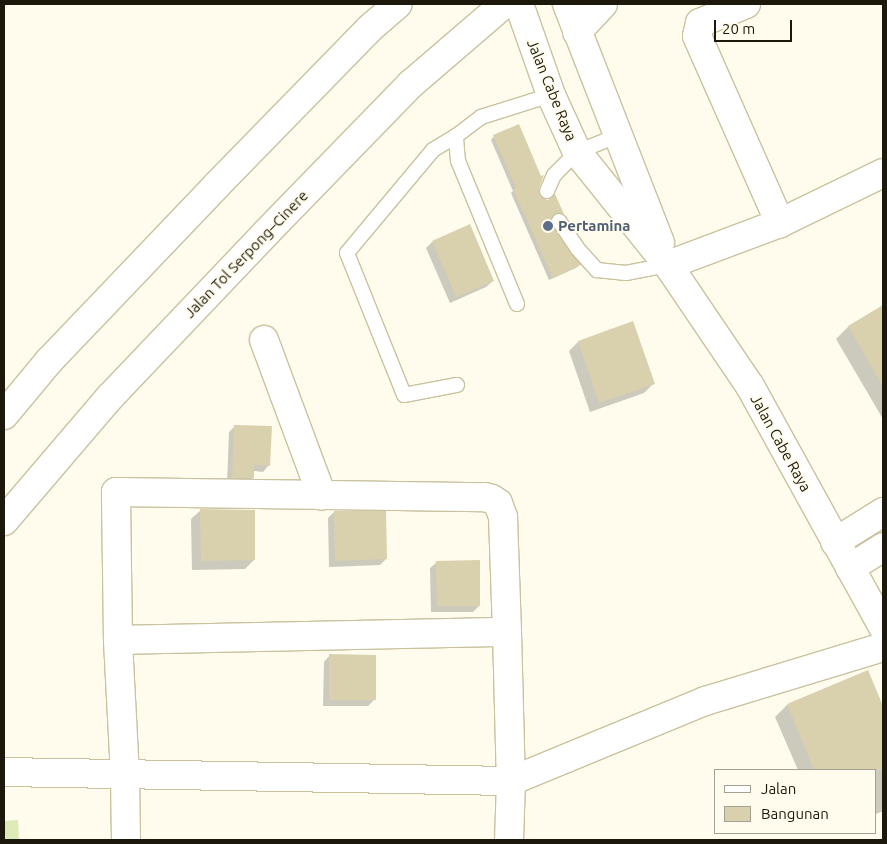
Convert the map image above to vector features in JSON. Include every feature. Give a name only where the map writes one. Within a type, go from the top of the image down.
[{"type":"main road","points":[[4,415],[50,361],[216,186],[369,30],[398,4]]},
{"type":"main road","name":"Jalan Tol Serpong–Cinere","points":[[4,521],[110,397],[266,232],[411,84],[504,4]]},
{"type":"main road","name":"Jalan Cabe Raya","points":[[518,4],[551,95],[577,152],[668,265],[750,386],[883,627]]},
{"type":"main road","name":"Jalan Cabe Raya","points":[[567,4],[668,265]]},
{"type":"main road","points":[[578,32],[603,4]]},
{"type":"main road","points":[[746,4],[700,23],[696,36],[780,223]]},
{"type":"main road","points":[[668,265],[780,223],[883,173]]},
{"type":"main road","points":[[264,340],[322,496]]},
{"type":"main road","points":[[126,840],[125,775],[118,640],[116,492],[492,499],[498,503],[503,517],[507,632],[510,781],[509,840]]},
{"type":"main road","points":[[835,542],[883,512]]},
{"type":"main road","points":[[850,568],[883,547]]},
{"type":"main road","points":[[118,640],[507,632]]},
{"type":"main road","points":[[4,772],[510,781],[705,701],[883,647]]},
{"type":"lane","points":[[457,385],[404,396],[347,252],[433,150],[481,117],[551,95]]},
{"type":"lane","points":[[547,191],[554,175],[577,152],[619,135]]},
{"type":"lane","points":[[456,136],[458,161],[517,304]]},
{"type":"lane","points":[[559,222],[577,248],[597,270],[626,273],[668,265]]},
{"type":"green space","points":[[18,820],[19,840],[4,840],[4,821]]},
{"type":"building","points":[[519,124],[541,176],[544,175],[539,188],[540,196],[548,200],[555,194],[564,214],[559,212],[554,214],[550,221],[581,265],[553,278],[513,189],[516,188],[493,135]]},
{"type":"building","points":[[470,224],[494,281],[456,297],[432,241]]},
{"type":"building","points":[[883,305],[883,387],[848,326]]},
{"type":"building","points":[[633,321],[655,384],[599,403],[578,341]]},
{"type":"building","points":[[234,425],[272,426],[270,466],[254,465],[254,478],[232,478]]},
{"type":"building","points":[[200,509],[255,510],[255,560],[201,561]]},
{"type":"building","points":[[334,511],[386,511],[387,559],[335,561]]},
{"type":"building","points":[[480,560],[480,606],[437,606],[436,561]]},
{"type":"building","points":[[329,654],[376,655],[376,700],[329,700]]},
{"type":"building","points":[[868,670],[883,706],[883,770],[814,769],[787,704]]},
{"type":"place","name":"Pertamina","points":[[548,226]]}]
